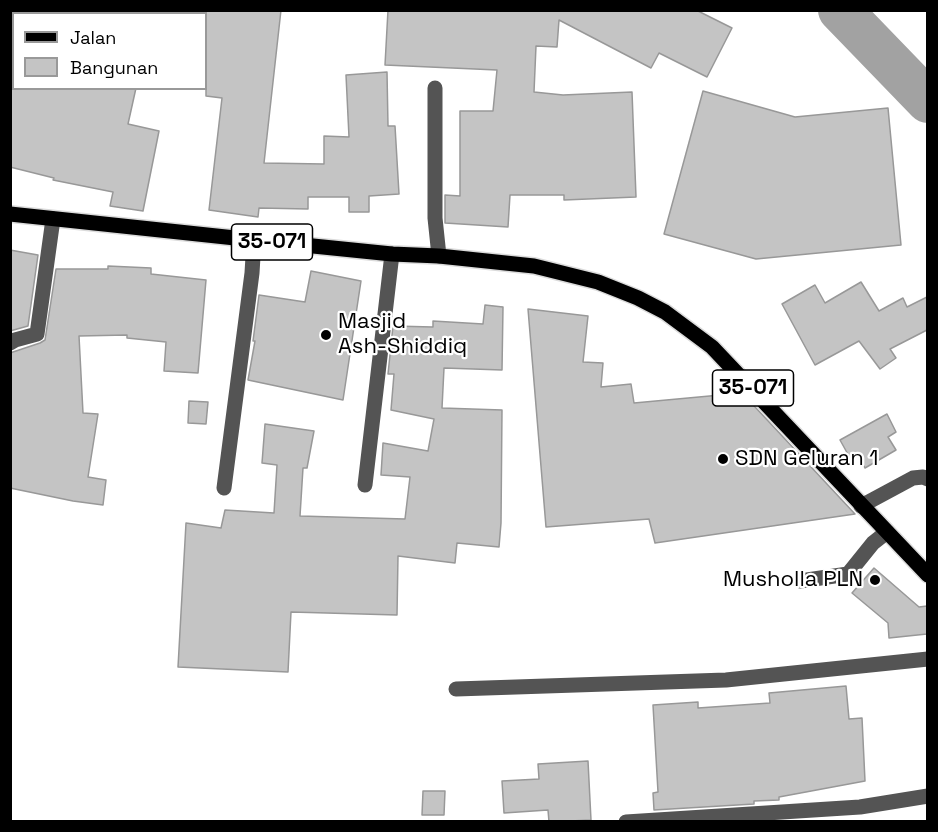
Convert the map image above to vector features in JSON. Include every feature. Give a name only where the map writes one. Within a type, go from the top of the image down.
[{"type":"main road","name":"35-071","points":[[10,214],[392,254],[439,256],[534,266],[597,282],[638,298],[665,312],[712,347],[750,384],[927,575]]},
{"type":"street","points":[[435,88],[435,218],[439,256]]},
{"type":"street","points":[[10,343],[36,334],[54,219]]},
{"type":"street","points":[[224,488],[252,273],[254,240]]},
{"type":"street","points":[[365,485],[392,254]]},
{"type":"street","points":[[861,506],[913,478],[927,479]]},
{"type":"street","points":[[800,581],[848,574],[873,543],[887,532]]},
{"type":"street","points":[[456,689],[726,680],[927,659]]},
{"type":"street","points":[[626,822],[817,816],[927,796]]},
{"type":"building","points":[[206,10],[281,10],[264,163],[324,164],[324,136],[349,137],[346,75],[387,72],[388,126],[395,126],[399,194],[369,196],[369,212],[349,212],[349,197],[308,197],[308,209],[259,208],[258,217],[209,210],[222,98],[206,96]]},
{"type":"building","points":[[388,10],[696,10],[732,28],[707,77],[659,53],[651,68],[559,20],[557,47],[536,46],[534,92],[563,95],[632,92],[636,197],[564,200],[564,195],[510,195],[508,227],[445,223],[445,195],[460,196],[460,111],[493,111],[497,70],[385,65]]},
{"type":"building","points":[[10,88],[12,90],[136,90],[128,124],[159,131],[143,211],[110,206],[113,192],[53,180],[54,178],[10,167]]},
{"type":"building","points":[[703,91],[795,117],[888,108],[901,245],[756,259],[664,234]]},
{"type":"building","points":[[10,250],[38,255],[28,326],[10,331]]},
{"type":"building","points":[[108,266],[151,268],[151,274],[206,280],[198,373],[164,371],[166,342],[127,338],[127,335],[79,336],[83,413],[98,414],[88,477],[106,480],[103,505],[10,488],[10,353],[45,340],[56,269],[108,269]]},
{"type":"building","name":"Masjid Ash-Shiddiq","points":[[311,271],[361,281],[343,400],[248,380],[255,341],[253,341],[259,295],[305,302]]},
{"type":"building","points":[[861,282],[879,311],[903,298],[907,307],[927,297],[927,330],[890,349],[896,358],[880,369],[859,341],[815,365],[782,304],[815,285],[825,303]]},
{"type":"building","points":[[485,305],[503,307],[502,370],[444,368],[442,408],[502,410],[499,547],[457,543],[455,563],[398,556],[397,615],[291,612],[288,672],[178,667],[186,523],[221,528],[225,510],[274,513],[277,465],[262,463],[265,424],[314,431],[307,468],[303,468],[300,516],[405,519],[410,477],[381,475],[383,443],[428,451],[434,419],[391,410],[394,374],[388,374],[393,326],[433,327],[433,321],[483,324]]},
{"type":"building","points":[[528,309],[588,316],[583,362],[603,363],[601,387],[631,384],[634,403],[742,393],[855,514],[655,543],[649,519],[546,527]]},
{"type":"building","points":[[189,401],[208,402],[206,424],[188,423]]},
{"type":"building","points":[[887,414],[896,432],[888,437],[896,450],[865,468],[857,454],[850,458],[840,440]]},
{"type":"building","points":[[874,568],[919,607],[927,606],[927,634],[889,638],[888,623],[852,593]]},
{"type":"building","points":[[846,686],[849,719],[862,718],[865,781],[779,797],[779,800],[754,801],[754,804],[654,810],[653,793],[658,792],[653,705],[698,702],[698,708],[770,703],[769,693]]},
{"type":"building","points":[[588,761],[591,820],[549,822],[548,810],[504,813],[502,781],[539,779],[538,764]]},
{"type":"building","points":[[423,791],[445,791],[444,815],[422,815]]},
{"type":"waterway","points":[[840,10],[928,101]]},
{"type":"place","name":"Masjid Ash-Shiddiq","points":[[326,335]]},
{"type":"place","name":"SDN Geluran 1","points":[[723,459]]},
{"type":"place","name":"Musholla PLN","points":[[875,580]]}]
